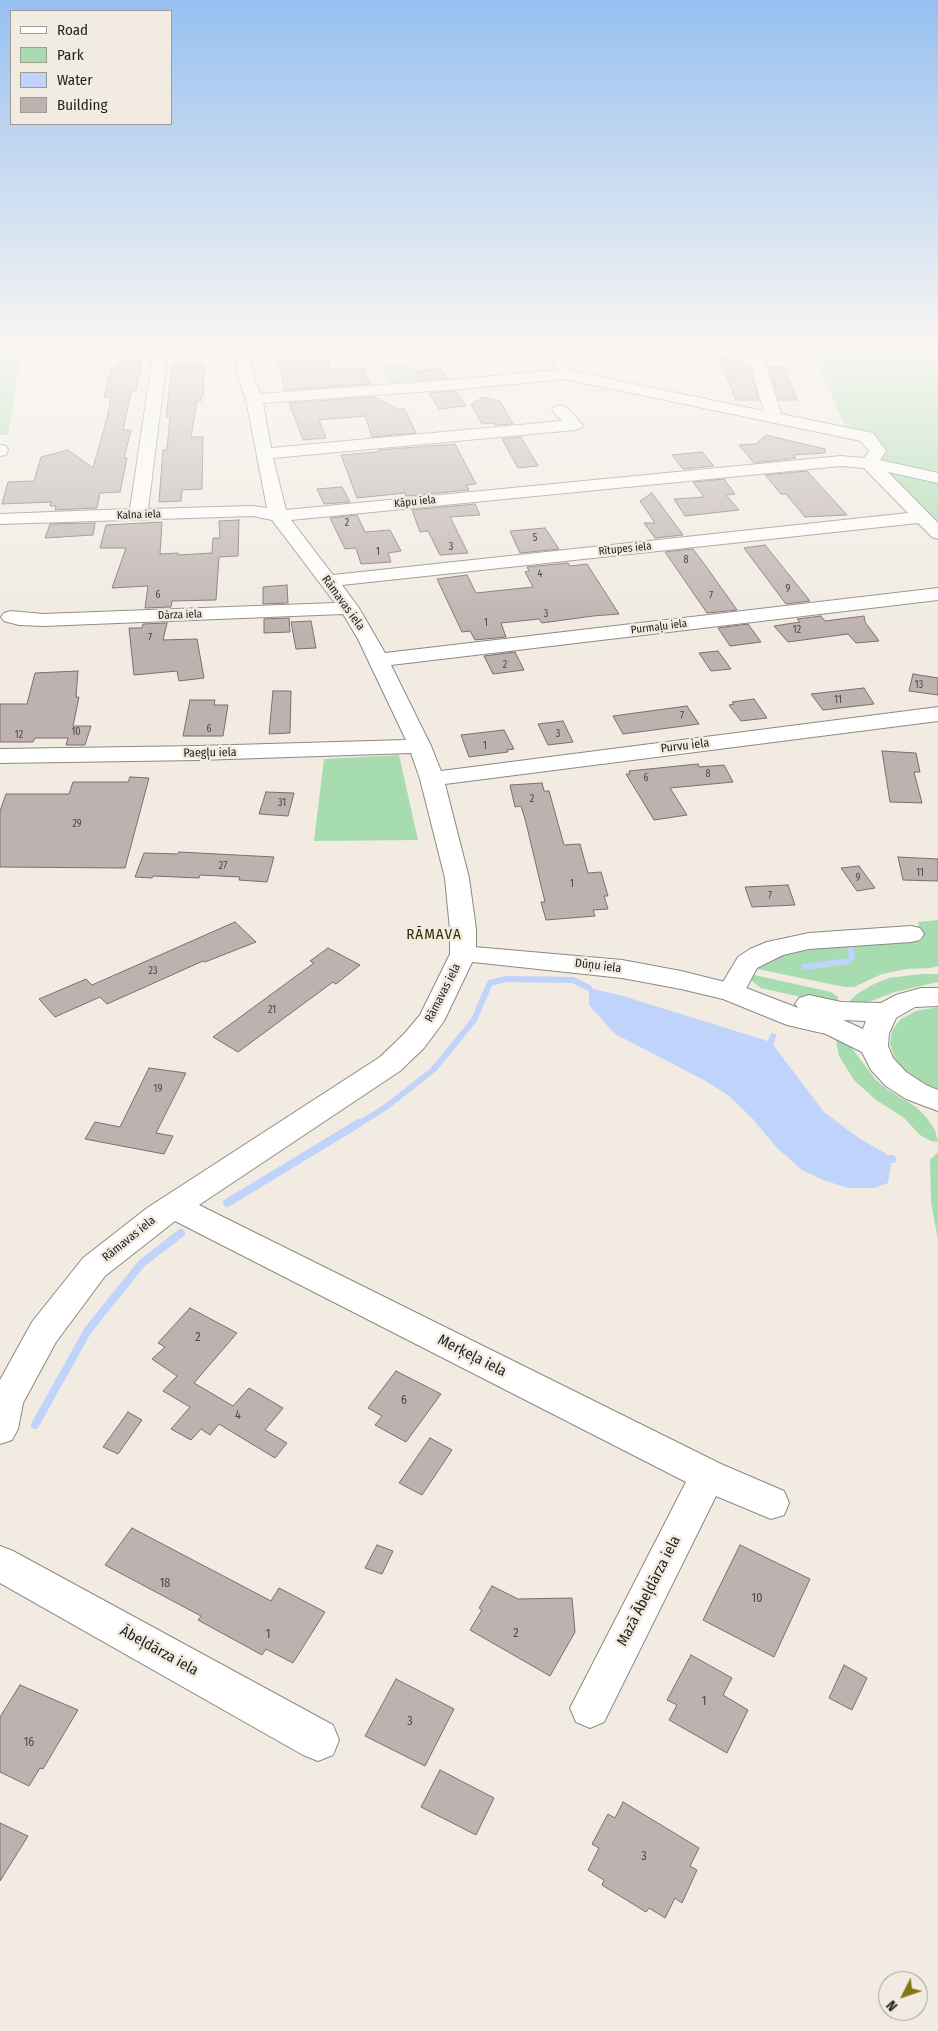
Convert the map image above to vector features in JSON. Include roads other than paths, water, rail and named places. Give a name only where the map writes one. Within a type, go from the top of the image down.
[{"type":"street","points":[[138,515],[148,444]]},
{"type":"street","name":"Rāmavas iela","points":[[0,1430],[6,1402],[44,1332],[94,1267],[158,1216],[390,1064],[414,1041],[430,1021],[441,1002],[462,954],[463,930],[457,878],[432,779],[420,746],[379,660],[349,608],[278,516],[262,444]]},
{"type":"street","points":[[264,454],[374,444]]},
{"type":"street","points":[[873,444],[878,450],[869,463],[938,533]]},
{"type":"street","name":"Kāpu iela","points":[[278,516],[841,461],[869,463],[938,478]]},
{"type":"street","name":"Kalna iela","points":[[0,519],[253,511],[268,512],[278,516]]},
{"type":"street","name":"Rītupes iela","points":[[328,581],[922,517]]},
{"type":"street","name":"Purmaļu iela","points":[[379,660],[938,594]]},
{"type":"street","name":"Dārza iela","points":[[11,617],[43,620],[349,608]]},
{"type":"street","name":"Purvu iela","points":[[432,779],[938,714]]},
{"type":"street","name":"Paegļu iela","points":[[0,756],[199,753],[420,746]]},
{"type":"street","points":[[739,995],[747,963],[758,955],[776,948],[809,941],[911,934]]},
{"type":"street","name":"Dūņu iela","points":[[462,954],[622,969],[681,980],[739,995],[797,1018],[834,1027],[874,1046]]},
{"type":"street","name":"Dūņu iela","points":[[739,995],[798,1002],[841,1011],[886,1012]]},
{"type":"street","points":[[938,997],[921,997],[906,1001],[886,1012],[880,1020],[875,1033],[874,1046],[881,1063],[896,1079],[916,1092],[938,1101]]},
{"type":"street","name":"Merķeļa iela","points":[[173,1206],[708,1475],[771,1504]]},
{"type":"street","name":"Mazā Ābeļdārza iela","points":[[590,1708],[708,1475]]},
{"type":"street","name":"Ābeļdārza iela","points":[[0,1563],[318,1740]]},
{"type":"water","points":[[589,988],[623,996],[771,1042],[824,1112],[860,1139],[885,1153],[891,1165],[888,1183],[874,1188],[848,1188],[823,1180],[802,1170],[776,1147],[752,1118],[728,1095],[702,1079],[615,1034],[589,1005]]},
{"type":"waterway","points":[[804,967],[849,961],[852,957],[851,949]]},
{"type":"waterway","points":[[357,1125],[386,1107],[433,1070],[474,1020],[490,983],[506,979],[573,980],[589,988]]},
{"type":"waterway","points":[[771,1042],[773,1036]]},
{"type":"waterway","points":[[227,1203],[359,1123]]},
{"type":"waterway","points":[[35,1425],[88,1330],[142,1263],[181,1233]]},
{"type":"district","name":"RĀMAVA","points":[[434,935]]}]
